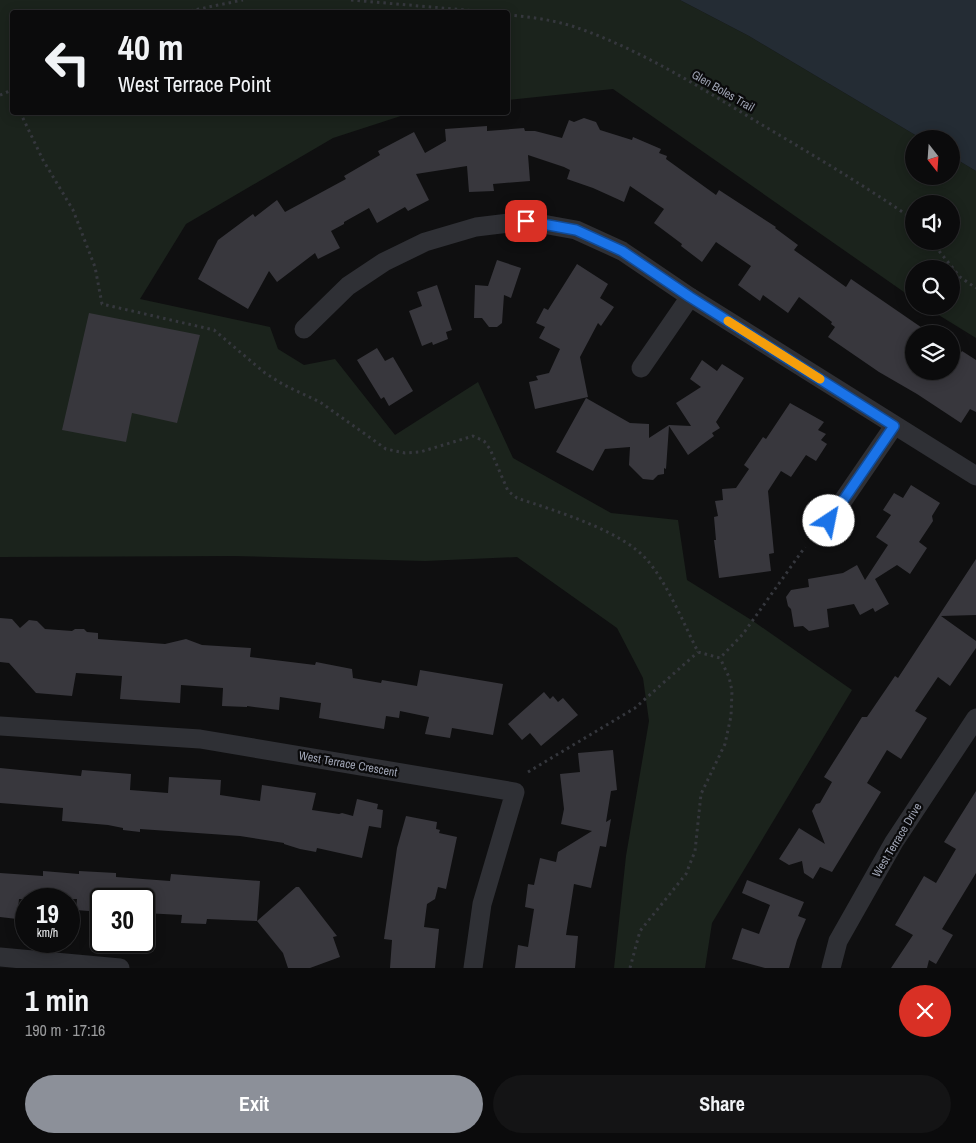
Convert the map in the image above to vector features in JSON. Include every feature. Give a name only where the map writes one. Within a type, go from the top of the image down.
[{"type":"street","points":[[304,330],[348,286],[384,262],[425,242],[476,227],[526,221],[576,230],[622,251],[690,297],[976,476]]},
{"type":"street","points":[[641,368],[690,297]]},
{"type":"street","points":[[829,521],[894,426]]},
{"type":"street","name":"West Terrace Drive","points":[[831,968],[838,942],[894,842],[976,718]]},
{"type":"street","name":"West Terrace Crescent","points":[[0,726],[200,739],[515,792],[482,904],[472,968]]},
{"type":"street","points":[[0,957],[120,968]]},
{"type":"path","points":[[194,10],[243,0]]},
{"type":"path","points":[[351,0],[465,10]]},
{"type":"path","name":"Glen Boles Trail","points":[[510,14],[542,18],[577,27],[634,51],[708,92],[863,185],[905,214]]},
{"type":"path","points":[[22,115],[79,224],[95,267],[102,304],[214,330],[265,372],[284,385],[320,402],[386,449],[404,453],[420,452],[473,436],[484,441],[490,448],[508,491],[517,498],[584,521],[633,546],[648,560],[658,576],[698,652],[720,658]]},
{"type":"path","points":[[938,250],[960,277],[976,288]]},
{"type":"path","points":[[720,658],[743,634],[805,547]]},
{"type":"path","points":[[528,772],[635,708],[698,652]]},
{"type":"path","points":[[630,968],[640,931],[686,874],[695,851],[701,794],[725,744],[731,716],[730,684],[720,658]]},
{"type":"shaded area","points":[[0,0],[680,0],[749,36],[907,130],[905,130],[905,185],[960,185],[960,161],[976,171],[976,338],[960,328],[960,325],[955,325],[939,315],[960,315],[960,260],[905,260],[905,293],[613,89],[510,100],[510,10],[10,10],[10,115],[404,115],[333,138],[186,224],[140,299],[270,327],[278,349],[304,365],[335,359],[395,435],[478,382],[513,458],[611,513],[678,520],[687,580],[753,621],[852,690],[712,923],[705,968],[614,968],[626,856],[649,721],[643,678],[617,628],[517,557],[425,561],[234,556],[0,557]]},
{"type":"shaded area","points":[[680,0],[976,0],[976,171],[960,161],[960,130],[907,130],[749,36]]},
{"type":"building","points":[[584,118],[596,122],[600,130],[632,140],[633,137],[661,149],[659,153],[667,156],[666,159],[716,195],[719,190],[776,227],[798,245],[794,250],[846,287],[851,279],[918,325],[905,325],[905,380],[960,380],[960,354],[962,351],[976,360],[976,412],[970,409],[961,423],[879,372],[828,337],[835,327],[831,324],[832,322],[799,297],[788,313],[763,295],[760,301],[738,285],[751,266],[716,242],[702,262],[654,223],[664,209],[630,186],[624,202],[567,179],[570,170],[564,167],[528,155],[530,181],[493,184],[494,191],[469,192],[467,166],[416,174],[429,200],[408,211],[405,207],[377,223],[369,208],[344,222],[344,224],[331,231],[340,248],[318,259],[315,253],[277,282],[269,271],[248,309],[198,279],[218,240],[253,214],[255,217],[277,200],[285,212],[346,179],[344,176],[380,155],[378,151],[414,132],[425,153],[446,141],[445,129],[487,126],[487,131],[524,128],[525,131],[535,131],[562,138],[569,120],[574,122]]},
{"type":"building","points":[[497,260],[521,268],[511,298],[504,295],[502,323],[497,327],[489,327],[482,318],[474,318],[475,285],[488,286]]},
{"type":"building","points":[[577,264],[608,284],[600,298],[614,307],[601,326],[598,323],[580,357],[588,397],[535,409],[529,382],[538,380],[536,376],[549,373],[560,349],[539,338],[545,327],[536,323],[544,308],[548,310]]},
{"type":"building","points":[[437,285],[452,330],[446,332],[448,339],[433,345],[432,342],[422,346],[409,311],[422,306],[417,292]]},
{"type":"building","points":[[89,313],[200,335],[177,423],[132,413],[126,442],[62,430]]},
{"type":"building","points":[[377,348],[385,361],[393,357],[413,391],[389,406],[384,397],[381,399],[357,360]]},
{"type":"building","points":[[702,360],[717,371],[722,364],[744,378],[716,422],[720,428],[712,433],[714,436],[688,455],[669,426],[664,474],[658,475],[653,480],[643,479],[629,465],[630,447],[605,449],[593,471],[556,452],[586,398],[630,423],[649,424],[649,438],[669,425],[691,426],[676,403],[701,387],[690,379]]},
{"type":"building","points":[[790,403],[824,422],[818,430],[826,434],[821,440],[827,444],[816,461],[806,455],[791,477],[781,471],[768,491],[774,553],[769,554],[771,571],[719,578],[714,540],[716,540],[714,517],[718,516],[715,501],[723,500],[722,489],[736,488],[749,469],[744,465],[763,437],[766,439]]},
{"type":"building","points":[[911,485],[940,503],[932,516],[933,521],[919,542],[927,548],[910,574],[897,565],[875,579],[889,604],[875,612],[873,608],[860,615],[854,604],[827,609],[829,627],[809,631],[803,626],[794,627],[791,609],[788,606],[786,597],[791,590],[809,587],[808,579],[843,573],[857,565],[865,580],[888,545],[876,537],[891,515],[883,510],[894,493],[903,498]]},
{"type":"building","points":[[976,559],[976,615],[941,616],[976,641],[976,648],[950,686],[938,677],[915,711],[927,718],[901,759],[887,750],[867,783],[881,792],[832,872],[820,867],[813,879],[804,873],[802,861],[789,865],[779,859],[799,828],[825,844],[812,811],[816,804],[820,803],[832,782],[824,777],[862,717],[867,717],[895,676],[898,678]]},
{"type":"building","points":[[0,618],[12,619],[20,628],[29,620],[37,621],[45,629],[72,631],[84,629],[87,632],[98,633],[98,639],[165,644],[186,639],[202,645],[251,648],[250,657],[315,665],[316,662],[352,669],[353,678],[381,683],[382,680],[417,686],[420,670],[503,684],[493,735],[452,728],[450,738],[425,734],[429,717],[400,711],[399,718],[386,716],[384,729],[319,718],[321,703],[280,697],[279,710],[247,706],[222,706],[223,688],[181,685],[180,703],[120,699],[122,676],[76,673],[72,696],[36,693],[9,663],[0,662]]},
{"type":"building","points":[[544,692],[550,699],[553,696],[558,702],[563,698],[578,715],[541,746],[530,733],[522,740],[508,724]]},
{"type":"building","points":[[613,750],[617,790],[611,791],[606,822],[611,819],[606,847],[600,846],[591,888],[574,884],[566,935],[578,936],[575,968],[515,968],[518,945],[528,947],[534,909],[525,907],[528,884],[534,885],[540,858],[556,862],[558,852],[592,831],[561,824],[564,809],[560,774],[580,772],[578,753]]},
{"type":"building","points":[[0,768],[81,776],[82,770],[131,774],[130,790],[168,793],[169,777],[221,780],[220,795],[260,801],[262,785],[316,793],[312,810],[353,816],[357,799],[378,804],[377,809],[383,810],[381,828],[369,826],[362,858],[317,848],[316,852],[284,843],[240,836],[140,829],[140,832],[123,830],[123,828],[108,825],[62,821],[63,808],[0,803]]},
{"type":"building","points":[[976,791],[976,873],[942,929],[953,935],[936,964],[929,960],[927,968],[891,968],[913,935],[895,925],[924,876],[936,883],[956,849],[944,842]]},
{"type":"building","points":[[406,816],[437,822],[436,829],[440,830],[439,833],[457,837],[446,889],[438,887],[435,899],[427,904],[424,927],[439,929],[435,968],[390,968],[392,940],[384,939],[397,848]]},
{"type":"building","points":[[43,871],[79,874],[79,871],[116,873],[116,877],[170,881],[171,874],[260,881],[257,921],[207,919],[206,924],[181,923],[182,915],[155,914],[155,888],[90,888],[90,911],[80,910],[80,888],[15,888],[15,919],[0,917],[0,873],[43,876]]},
{"type":"building","points":[[747,880],[804,902],[798,916],[806,919],[797,940],[789,968],[765,968],[732,959],[742,928],[759,934],[770,905],[742,893]]},
{"type":"building","points":[[296,887],[299,887],[337,936],[333,937],[340,957],[310,968],[288,968],[283,953],[257,921]]},
{"type":"slow traffic","points":[[728,321],[820,379]]},
{"type":"route","points":[[526,221],[576,230],[622,251],[690,297],[894,426],[829,521]]}]
